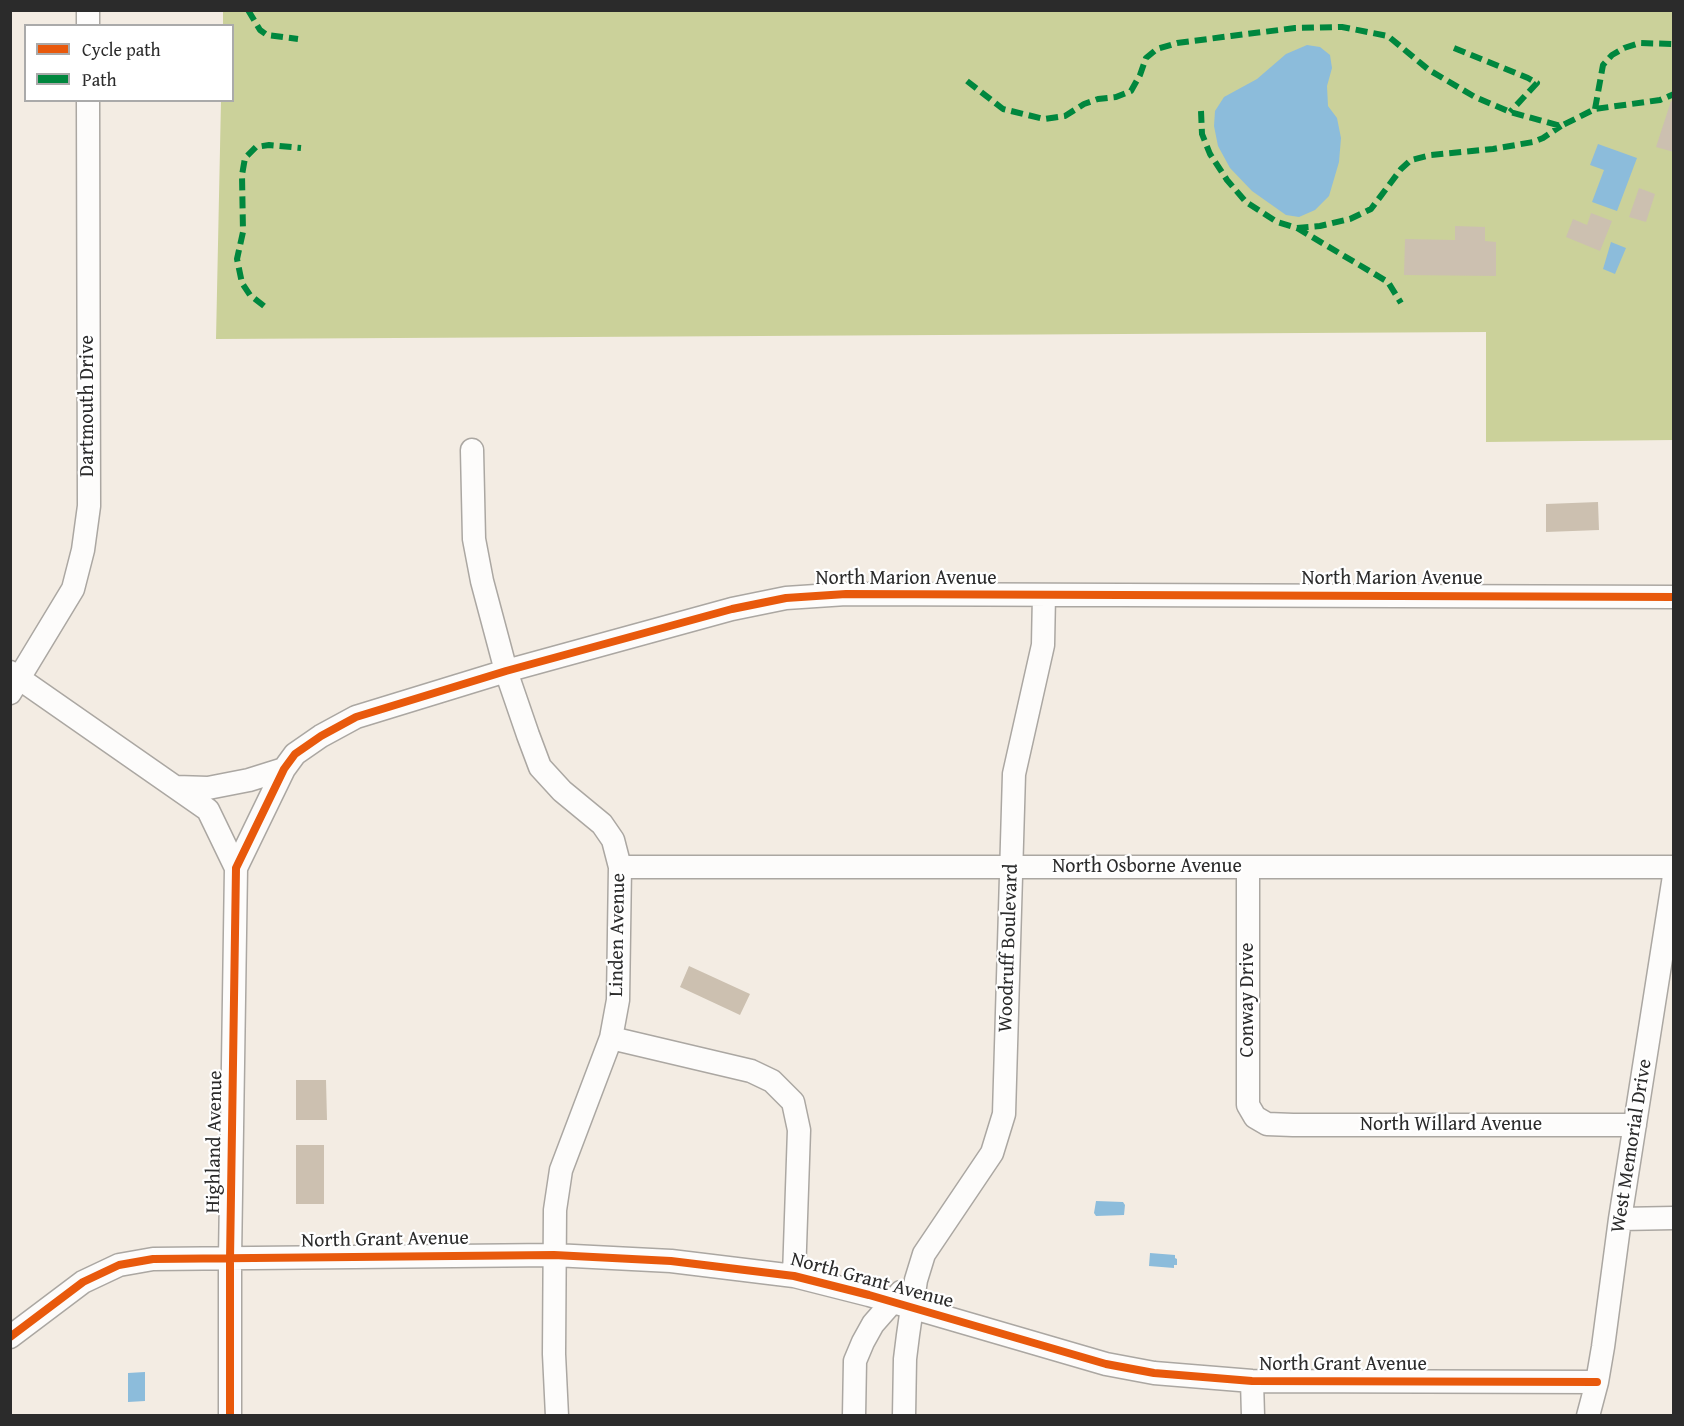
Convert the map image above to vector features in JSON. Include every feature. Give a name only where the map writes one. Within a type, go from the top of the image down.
[{"type":"street","name":"Dartmouth Drive","points":[[13,681],[73,589],[83,550],[89,506],[88,102]]},
{"type":"street","name":"Linden Avenue","points":[[472,450],[474,539],[482,581],[506,671],[540,767],[562,791],[602,824],[613,840],[620,867],[618,1000],[611,1038],[561,1170],[555,1210],[554,1354],[557,1416]]},
{"type":"street","name":"North Marion Avenue","points":[[236,868],[285,769],[295,754],[321,736],[356,717],[506,671],[732,609],[786,598],[846,594],[1674,597]]},
{"type":"street","name":"Woodruff Boulevard","points":[[904,1416],[905,1359],[916,1280],[924,1254],[992,1153],[1004,1114],[1014,774],[1043,645],[1044,596]]},
{"type":"street","points":[[13,681],[208,810],[236,868]]},
{"type":"street","points":[[176,787],[208,788],[249,780],[285,769]]},
{"type":"street","name":"North Osborne Avenue","points":[[620,867],[1674,867]]},
{"type":"street","name":"Highland Avenue","points":[[230,1416],[236,868]]},
{"type":"street","name":"Conway Drive","points":[[1248,868],[1248,1104],[1255,1117],[1267,1124]]},
{"type":"street","name":"West Memorial Drive","points":[[1588,1416],[1604,1347],[1620,1219],[1674,876]]},
{"type":"street","points":[[611,1038],[751,1071],[772,1081],[793,1102],[799,1130],[794,1276]]},
{"type":"street","name":"North Willard Avenue","points":[[1267,1124],[1635,1125]]},
{"type":"street","points":[[1620,1219],[1674,1218]]},
{"type":"street","name":"North Grant Avenue","points":[[10,1337],[83,1282],[119,1265],[153,1259],[554,1255],[671,1260],[794,1276],[1106,1364],[1154,1374],[1252,1381],[1597,1382]]},
{"type":"street","name":"Woodruff Boulevard","points":[[854,1416],[855,1361],[862,1342],[891,1302],[916,1280]]},
{"type":"street","points":[[1252,1381],[1253,1416]]},
{"type":"green space","points":[[223,11],[1673,11],[1673,440],[1486,442],[1486,332],[216,339],[221,102],[234,102],[234,24],[223,24]]},
{"type":"water","points":[[1307,45],[1320,47],[1330,55],[1332,68],[1327,86],[1328,106],[1337,118],[1341,138],[1339,162],[1329,196],[1315,210],[1299,217],[1286,215],[1252,191],[1230,168],[1218,146],[1214,126],[1215,111],[1224,97],[1257,79],[1286,54]]},
{"type":"water","points":[[1598,144],[1637,158],[1617,211],[1592,202],[1604,170],[1590,165]]},
{"type":"water","points":[[1611,242],[1626,248],[1615,274],[1603,269]]},
{"type":"water","points":[[1096,1201],[1123,1202],[1124,1215],[1096,1216],[1094,1213]]},
{"type":"water","points":[[1150,1253],[1175,1255],[1177,1265],[1174,1265],[1174,1268],[1149,1266]]},
{"type":"water","points":[[145,1372],[145,1401],[128,1402],[128,1373]]},
{"type":"building","points":[[1671,101],[1674,102],[1674,152],[1656,147]]},
{"type":"building","points":[[1639,188],[1655,194],[1646,222],[1629,217]]},
{"type":"building","points":[[1591,213],[1612,221],[1600,251],[1566,237],[1573,219],[1587,225]]},
{"type":"building","points":[[1455,226],[1485,227],[1485,241],[1496,242],[1496,276],[1404,275],[1405,239],[1455,240]]},
{"type":"building","points":[[1598,502],[1599,530],[1546,532],[1546,504]]},
{"type":"building","points":[[689,966],[750,994],[740,1015],[680,987]]},
{"type":"building","points":[[296,1080],[326,1080],[327,1120],[296,1120]]},
{"type":"building","points":[[296,1145],[324,1145],[324,1204],[296,1204]]},
{"type":"marked path","points":[[248,10],[260,30],[267,35],[298,39]]},
{"type":"marked path","points":[[967,81],[1003,109],[1044,119],[1065,116],[1084,104],[1131,91],[1146,58],[1157,49],[1177,43],[1295,28],[1342,27],[1388,36],[1429,70],[1475,97],[1510,112],[1561,126],[1595,109],[1660,100],[1674,94]]},
{"type":"marked path","points":[[1595,109],[1603,65],[1612,55],[1640,43],[1674,44]]},
{"type":"marked path","points":[[1454,48],[1537,83],[1510,112]]},
{"type":"marked path","points":[[1201,111],[1202,134],[1210,154],[1227,180],[1246,202],[1277,222],[1297,228],[1320,226],[1350,219],[1371,209],[1401,169],[1411,160],[1431,155],[1493,149],[1533,142],[1561,126]]},
{"type":"marked path","points":[[264,306],[250,295],[242,283],[237,259],[243,232],[242,175],[245,158],[256,147],[269,145],[301,148]]},
{"type":"marked path","points":[[1297,228],[1388,282],[1401,303]]},
{"type":"cycle path","points":[[230,1416],[236,868],[284,769],[295,754],[321,736],[356,717],[506,671],[732,609],[786,598],[846,594],[1674,597]]},
{"type":"cycle path","points":[[10,1337],[83,1282],[119,1265],[153,1259],[554,1255],[671,1261],[794,1276],[869,1295],[1106,1364],[1154,1373],[1252,1381],[1597,1382]]}]
